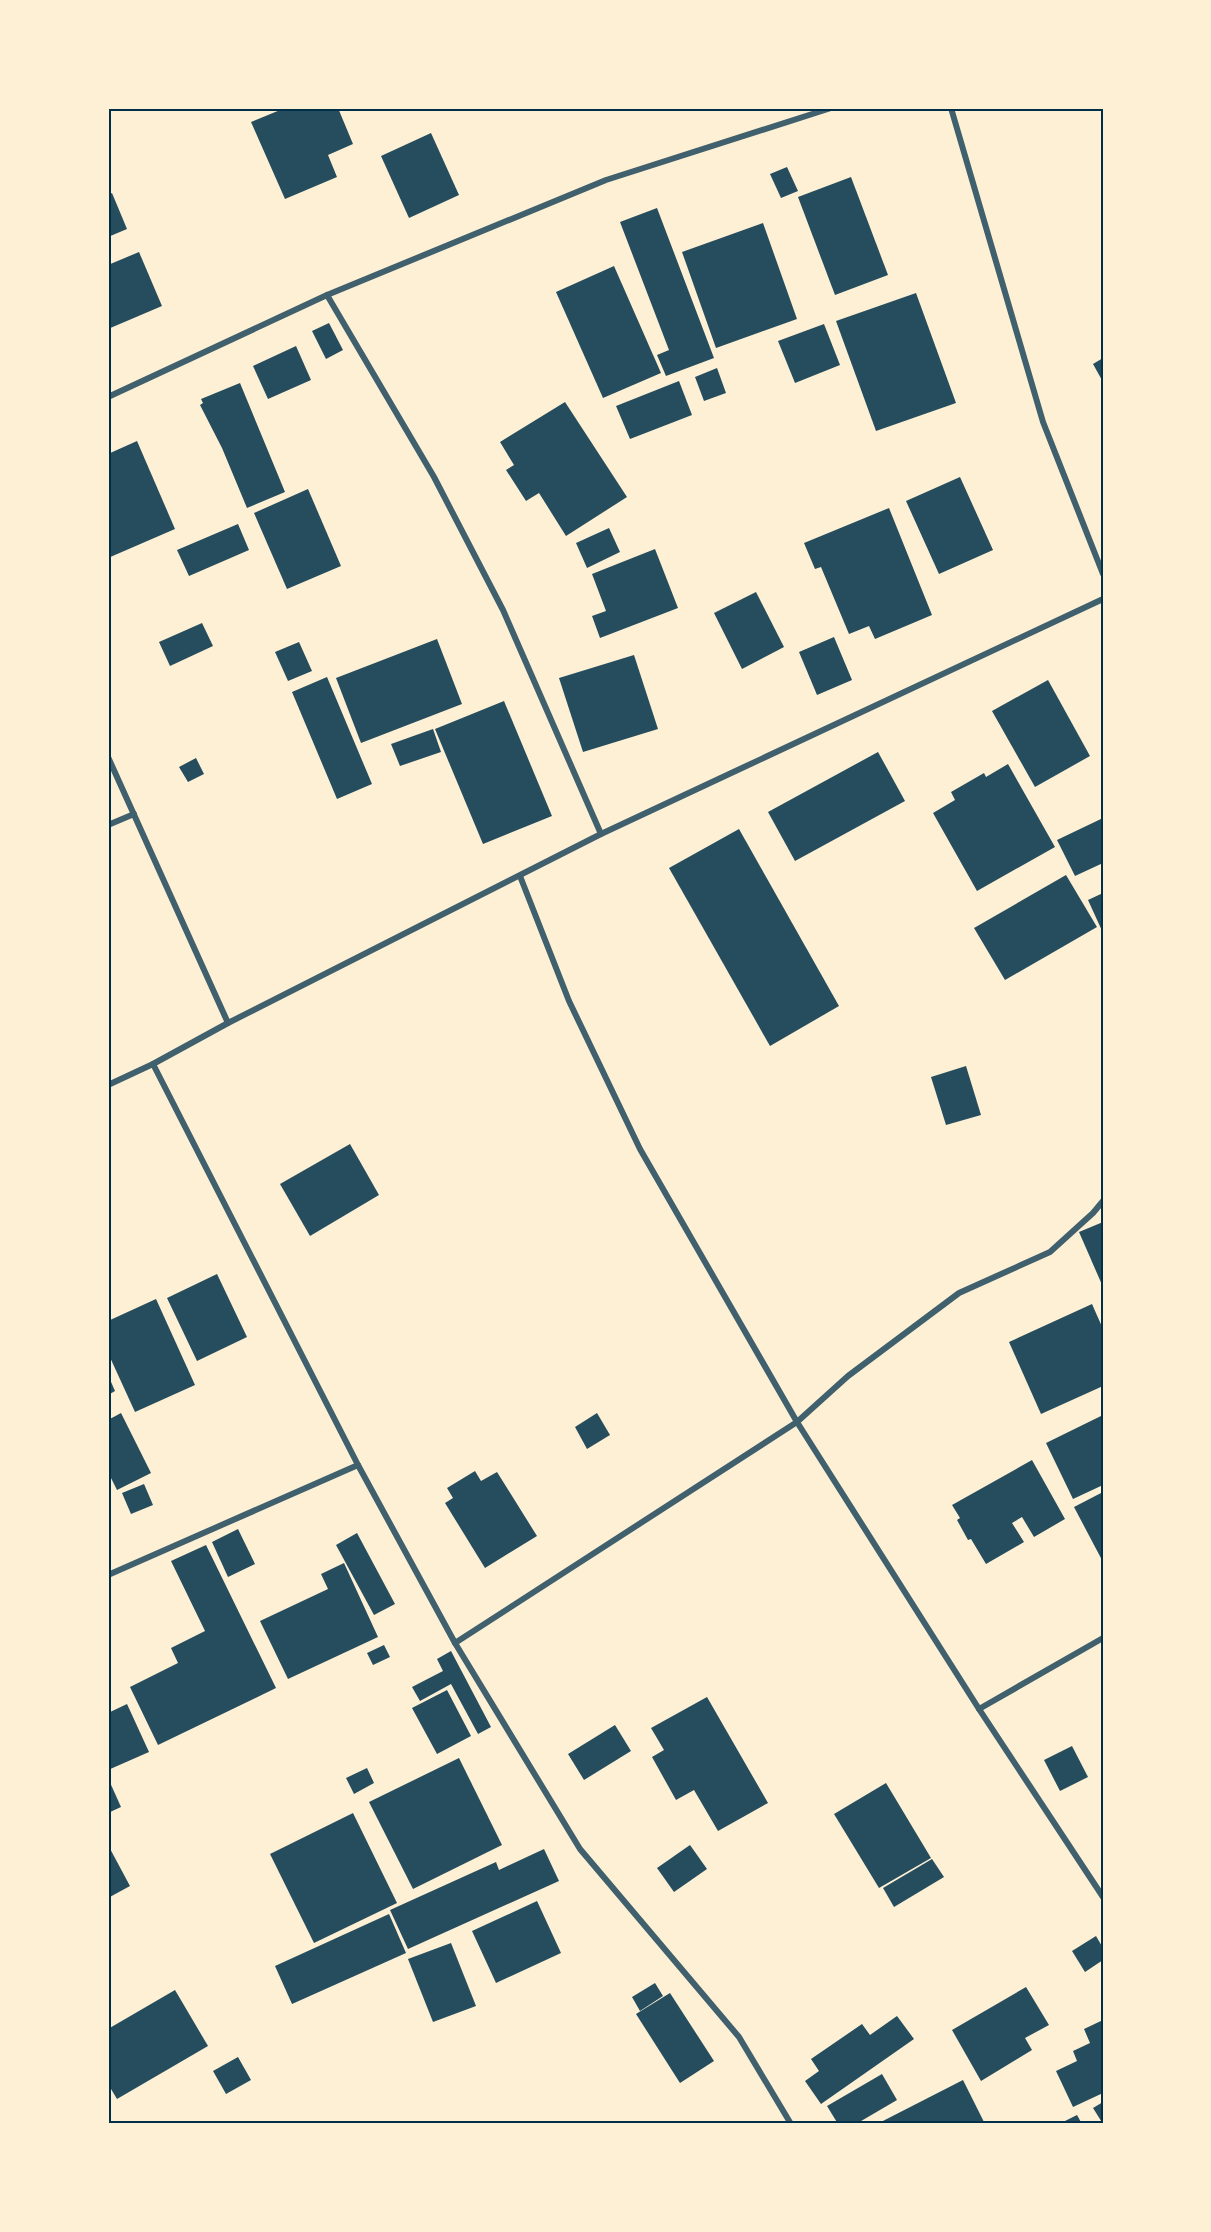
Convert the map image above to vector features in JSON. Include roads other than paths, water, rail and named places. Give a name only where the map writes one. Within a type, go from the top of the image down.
[{"type":"street","points":[[108,397],[327,295],[606,180],[831,108]]},
{"type":"street","points":[[951,108],[1043,422],[1103,574]]},
{"type":"street","points":[[327,295],[434,477],[503,610],[601,834]]},
{"type":"street","points":[[108,1085],[601,834],[1103,599]]},
{"type":"street","points":[[108,757],[228,1023]]},
{"type":"street","points":[[108,825],[134,814]]},
{"type":"street","points":[[519,876],[569,1001],[640,1149],[797,1422],[979,1709],[1103,1897]]},
{"type":"street","points":[[153,1064],[358,1465],[455,1643],[580,1849],[739,2037],[791,2124]]},
{"type":"street","points":[[455,1643],[797,1422],[848,1376],[959,1293],[1050,1252],[1103,1201]]},
{"type":"street","points":[[108,1575],[358,1465]]},
{"type":"street","points":[[979,1709],[1103,1638]]}]
